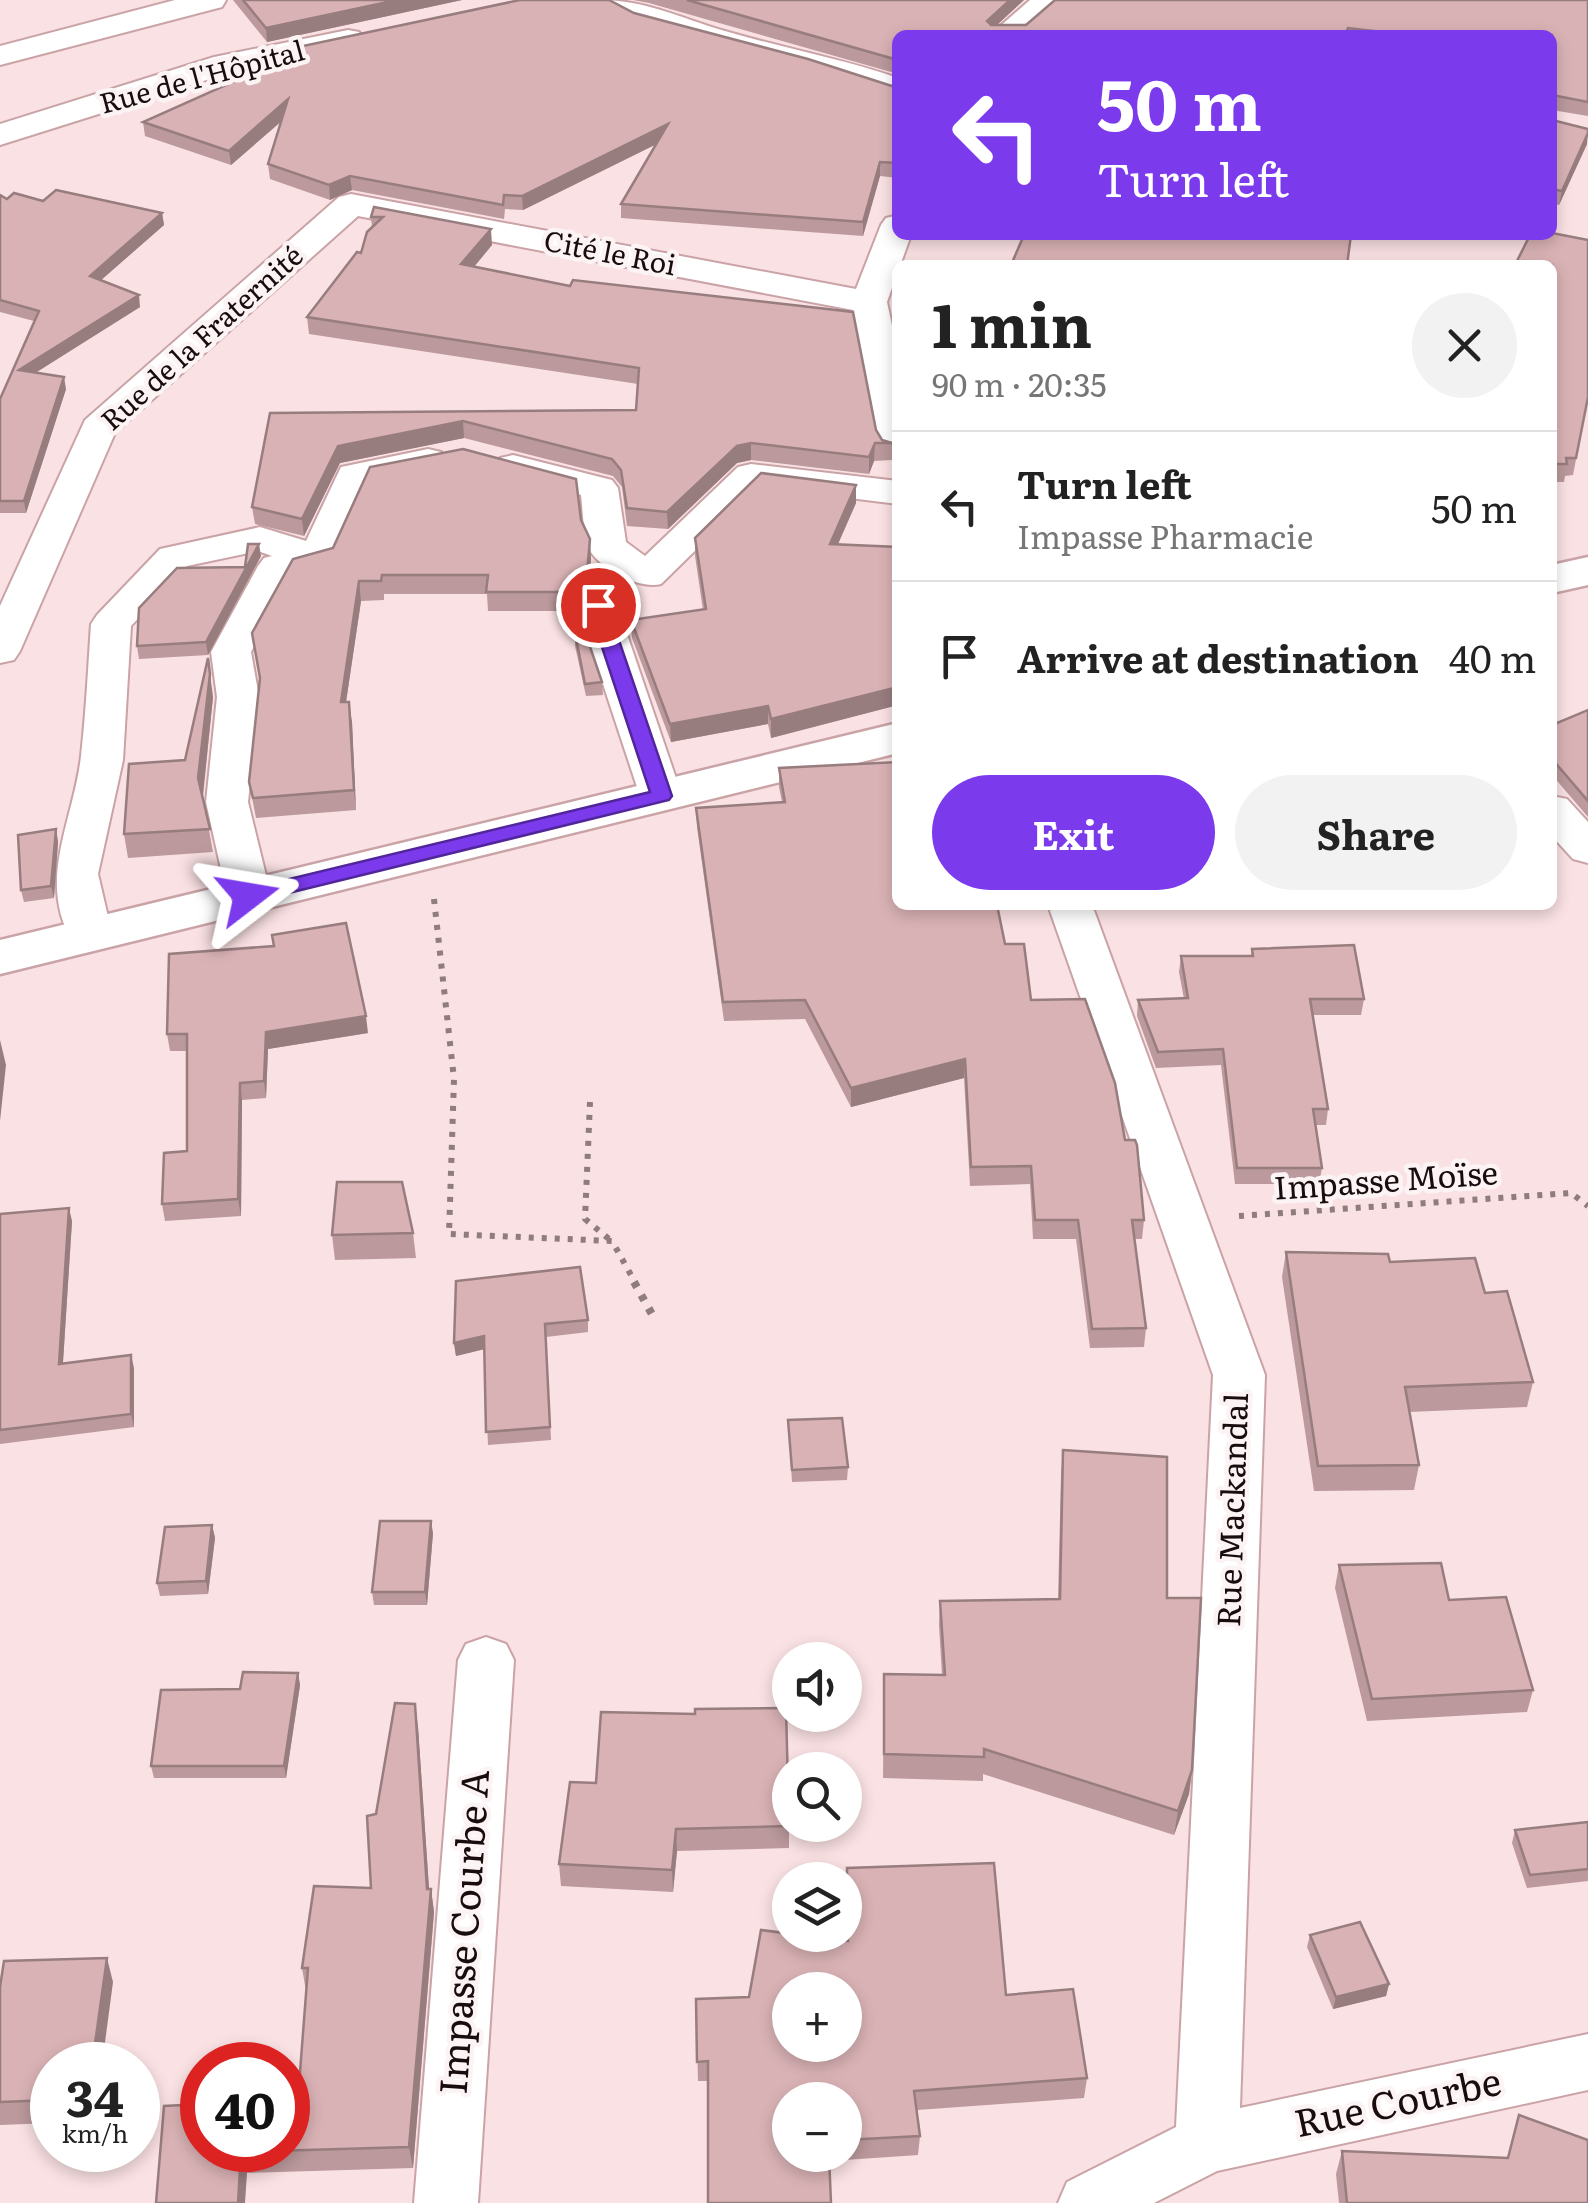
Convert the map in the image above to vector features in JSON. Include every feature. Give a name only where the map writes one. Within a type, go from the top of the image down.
[{"type":"street","points":[[0,56],[211,0]]},
{"type":"street","points":[[614,0],[718,40],[819,62],[892,87]]},
{"type":"street","points":[[1012,30],[1049,0]]},
{"type":"street","name":"Rue de l'Hôpital","points":[[0,135],[225,64],[379,32]]},
{"type":"street","name":"Cité le Roi","points":[[351,204],[869,302]]},
{"type":"street","name":"Rue de la Fraternité","points":[[0,651],[98,428],[351,204]]},
{"type":"street","points":[[892,240],[869,302],[892,416]]},
{"type":"street","points":[[318,558],[354,474],[474,456],[599,488],[607,547],[648,576],[751,474],[892,492]]},
{"type":"street","points":[[90,934],[76,874],[102,760],[111,624],[174,557],[260,539],[318,558]]},
{"type":"street","points":[[248,896],[227,802],[238,697],[231,652],[278,566],[318,558]]},
{"type":"street","points":[[1557,578],[1588,571]]},
{"type":"street","points":[[598,605],[662,796]]},
{"type":"street","points":[[0,957],[892,739]]},
{"type":"street","points":[[1557,815],[1588,849]]},
{"type":"street","name":"Rue Mackandal","points":[[1072,910],[1239,1375],[1208,2144]]},
{"type":"street","name":"Impasse Courbe A","points":[[446,2203],[486,1660]]},
{"type":"street","name":"Rue Courbe","points":[[1090,2203],[1208,2144],[1588,2062]]},
{"type":"path","points":[[423,854],[432,885],[454,1078],[450,1234],[612,1242]]},
{"type":"path","points":[[590,1102],[585,1219],[612,1242],[653,1316]]},
{"type":"path","name":"Impasse Moïse","points":[[1183,1220],[1571,1194],[1588,1206]]},
{"type":"building","points":[[243,0],[397,0],[266,28]]},
{"type":"building","points":[[520,0],[609,0],[634,13],[808,59],[892,86],[892,163],[880,162],[863,222],[621,204],[668,124],[522,196],[504,195],[503,205],[350,176],[329,185],[268,164],[288,99],[229,151],[143,122],[289,57],[284,50]]},
{"type":"building","points":[[687,0],[1010,0],[987,21],[991,25],[1026,25],[1055,0],[1588,0],[1588,102],[1557,96],[1557,30],[892,30],[892,58]]},
{"type":"building","points":[[1557,121],[1588,129],[1562,191],[1557,190]]},
{"type":"building","points":[[56,190],[162,213],[90,276],[139,295],[19,370],[64,377],[24,501],[0,501],[0,399],[39,311],[0,300],[0,195],[7,199],[14,193],[43,201]]},
{"type":"building","points":[[374,207],[491,229],[461,264],[570,286],[573,280],[853,312],[876,430],[882,440],[892,443],[875,443],[869,457],[751,443],[737,446],[667,512],[627,508],[621,470],[612,459],[463,421],[338,446],[302,519],[252,507],[270,413],[636,410],[639,368],[307,317],[357,252],[361,253],[367,232],[383,217],[371,217]]},
{"type":"building","points":[[1557,234],[1588,240],[1588,397],[1576,458],[1566,458],[1567,464],[1557,464],[1557,260],[1518,260],[1528,240],[1557,240]]},
{"type":"building","points":[[1022,240],[1350,240],[1348,260],[1013,260]]},
{"type":"building","points":[[463,449],[576,479],[581,520],[590,539],[587,572],[573,583],[574,592],[486,592],[488,575],[382,575],[381,581],[359,581],[341,702],[349,702],[354,790],[253,798],[249,782],[260,678],[252,633],[293,559],[333,548],[370,467]]},
{"type":"building","points":[[761,473],[856,485],[830,544],[892,547],[892,689],[771,719],[768,706],[670,724],[631,620],[706,609],[695,538]]},
{"type":"building","points":[[248,544],[259,544],[206,642],[137,646],[139,608],[177,568],[245,567]]},
{"type":"building","points":[[585,632],[602,682],[585,684],[575,633]]},
{"type":"building","points":[[208,658],[210,674],[198,778],[210,829],[124,834],[129,764],[185,760]]},
{"type":"building","points":[[1588,710],[1588,801],[1557,765],[1557,723]]},
{"type":"building","points":[[892,762],[892,910],[998,910],[1005,944],[1024,944],[1031,1000],[1085,999],[1115,1083],[1125,1140],[1135,1140],[1137,1145],[1144,1220],[1132,1220],[1146,1328],[1092,1329],[1078,1220],[1035,1220],[1031,1166],[971,1167],[965,1059],[851,1088],[805,1000],[723,1002],[696,808],[785,802],[779,768]]},
{"type":"building","points":[[56,829],[51,886],[21,890],[18,835]]},
{"type":"building","points":[[346,923],[366,1016],[266,1032],[264,1081],[240,1083],[238,1199],[162,1204],[164,1153],[187,1151],[187,1034],[167,1034],[169,954],[274,946],[272,935]]},
{"type":"building","points":[[1354,945],[1364,999],[1310,999],[1328,1109],[1313,1109],[1322,1168],[1237,1168],[1223,1049],[1158,1052],[1138,1000],[1188,998],[1181,956],[1253,956],[1252,949]]},
{"type":"building","points":[[337,1182],[402,1182],[413,1233],[332,1235]]},
{"type":"building","points":[[69,1208],[59,1364],[131,1355],[131,1414],[0,1430],[0,1214]]},
{"type":"building","points":[[1286,1252],[1388,1254],[1390,1262],[1475,1258],[1485,1293],[1507,1291],[1533,1382],[1405,1387],[1419,1465],[1318,1466]]},
{"type":"building","points":[[580,1267],[588,1320],[545,1324],[550,1427],[486,1432],[484,1336],[454,1343],[456,1281]]},
{"type":"building","points":[[842,1418],[848,1467],[792,1470],[788,1420]]},
{"type":"building","points":[[1063,1450],[1167,1457],[1167,1598],[1201,1598],[1192,1770],[1178,1811],[984,1749],[984,1757],[884,1754],[884,1674],[945,1675],[940,1601],[1060,1599]]},
{"type":"building","points":[[380,1521],[431,1521],[425,1592],[372,1592]]},
{"type":"building","points":[[212,1525],[206,1581],[157,1583],[165,1527]]},
{"type":"building","points":[[1441,1563],[1449,1600],[1506,1597],[1533,1690],[1372,1699],[1339,1565]]},
{"type":"building","points":[[243,1672],[298,1673],[284,1766],[151,1766],[161,1690],[240,1689]]},
{"type":"building","points":[[395,1703],[415,1704],[427,1889],[431,1889],[409,2147],[310,2150],[310,2042],[302,2042],[308,1968],[302,1968],[314,1886],[371,1888],[367,1816],[376,1814]]},
{"type":"building","points":[[772,1708],[772,1732],[787,1732],[787,1752],[772,1752],[772,1826],[676,1829],[672,1870],[559,1864],[570,1782],[596,1783],[601,1712],[695,1714],[695,1709]]},
{"type":"building","points":[[1588,1822],[1588,1869],[1530,1875],[1515,1830]]},
{"type":"building","points":[[994,1863],[1006,1995],[1073,1989],[1087,2078],[914,2091],[920,2136],[862,2139],[862,2082],[772,2082],[772,2172],[830,2172],[831,2203],[708,2203],[708,2061],[697,2062],[696,1999],[749,1997],[761,1930],[772,1931],[772,1952],[862,1952],[862,1867]]},
{"type":"building","points":[[1360,1922],[1389,1984],[1336,1997],[1310,1935]]},
{"type":"building","points":[[107,1958],[95,2042],[30,2042],[30,2101],[0,2102],[0,1987],[4,1961]]},
{"type":"building","points":[[180,2105],[180,2172],[240,2172],[238,2203],[156,2203],[164,2106]]},
{"type":"building","points":[[1519,2115],[1588,2140],[1588,2203],[1347,2203],[1342,2151],[1508,2158]]},
{"type":"route","points":[[248,896],[662,796],[598,605]]}]
